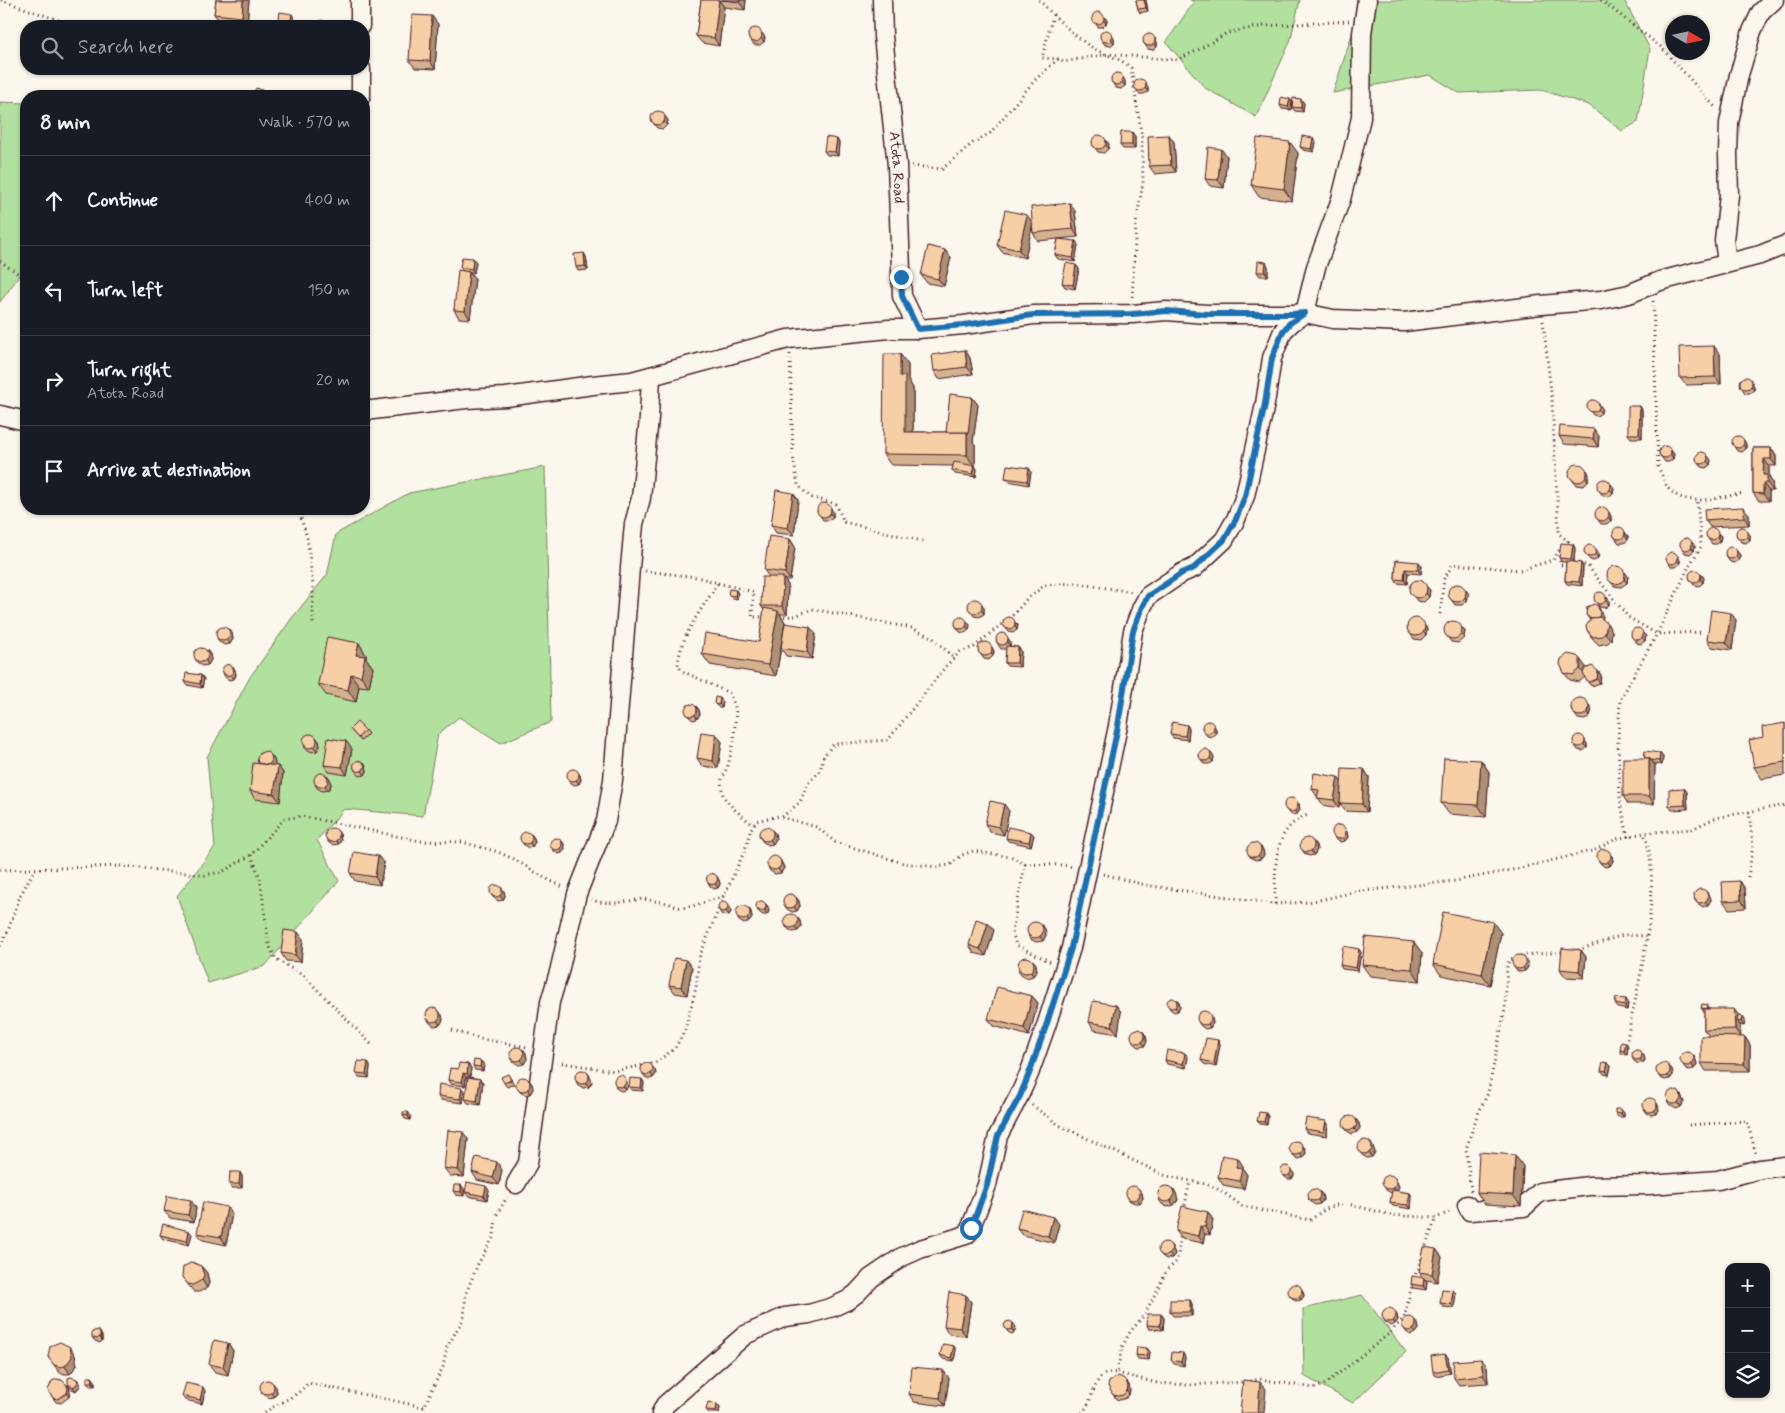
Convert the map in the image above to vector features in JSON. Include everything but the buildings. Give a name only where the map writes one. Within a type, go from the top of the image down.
[{"type":"street","points":[[360,0],[360,20]]},
{"type":"street","name":"Atota Road","points":[[882,0],[883,36],[898,165],[902,296],[918,329]]},
{"type":"street","points":[[661,1413],[665,1405],[745,1335],[785,1317],[809,1314],[833,1307],[848,1300],[876,1274],[902,1257],[920,1248],[966,1236],[971,1228],[984,1193],[998,1136],[1020,1096],[1046,1026],[1071,948],[1118,726],[1133,631],[1148,596],[1182,573],[1194,568],[1224,540],[1236,519],[1245,496],[1265,404],[1272,358],[1283,331],[1290,323],[1305,313],[1316,267],[1341,199],[1362,118],[1361,58],[1364,19],[1368,0]]},
{"type":"street","points":[[1727,263],[1724,240],[1729,195],[1729,123],[1752,31],[1761,12],[1774,0]]},
{"type":"street","points":[[361,75],[361,90]]},
{"type":"street","points":[[370,409],[466,399],[506,398],[632,381],[788,339],[889,329],[918,329],[988,322],[1033,315],[1132,314],[1166,311],[1207,314],[1305,313],[1333,319],[1404,322],[1541,305],[1601,300],[1629,294],[1660,281],[1760,255],[1785,246]]},
{"type":"street","points":[[516,1184],[528,1163],[550,1002],[577,894],[606,821],[613,780],[634,524],[641,498],[651,376]]},
{"type":"street","points":[[0,415],[20,420]]},
{"type":"street","points":[[1467,1206],[1470,1211],[1524,1207],[1540,1192],[1596,1186],[1648,1185],[1718,1180],[1760,1169],[1785,1166]]},
{"type":"path","points":[[1,0],[58,20]]},
{"type":"path","points":[[1039,0],[1053,15],[1094,49],[1124,61],[1131,68],[1142,138],[1144,183],[1136,224],[1132,314]]},
{"type":"path","points":[[1601,0],[1661,48],[1729,123]]},
{"type":"path","points":[[1053,15],[1042,58],[1059,59],[1063,62],[1109,54],[1177,60],[1227,33],[1263,26],[1332,23],[1364,19]]},
{"type":"path","points":[[898,165],[942,169],[973,143],[990,133],[1035,80],[1059,59]]},
{"type":"path","points":[[0,261],[20,275]]},
{"type":"path","points":[[1660,281],[1653,299],[1658,466],[1668,488],[1682,498],[1697,500],[1744,493]]},
{"type":"path","points":[[1440,614],[1444,579],[1453,564],[1520,570],[1553,560],[1568,541],[1559,534],[1552,401],[1541,305]]},
{"type":"path","points":[[788,339],[791,365],[793,456],[798,485],[810,497],[836,504],[844,522],[926,542]]},
{"type":"path","points":[[1628,837],[1620,800],[1618,740],[1620,700],[1656,634],[1690,564],[1701,547],[1697,500]]},
{"type":"path","points":[[300,515],[307,537],[313,586],[313,625]]},
{"type":"path","points":[[1560,549],[1560,565],[1579,564],[1587,566],[1628,617],[1656,634],[1703,632]]},
{"type":"path","points":[[630,568],[660,574],[697,577],[754,592],[752,617],[769,617]]},
{"type":"path","points":[[718,583],[685,637],[678,656],[678,665],[682,671],[729,693],[736,709],[734,739],[729,762],[720,782],[723,796],[733,808],[753,825]]},
{"type":"path","points":[[782,817],[800,802],[808,783],[820,771],[824,755],[834,744],[888,740],[946,666],[960,652],[974,647],[1045,585],[1075,583],[1148,596]]},
{"type":"path","points":[[778,617],[795,616],[812,609],[912,628],[933,638],[954,658]]},
{"type":"path","points":[[1025,864],[1063,865],[1145,884],[1275,904],[1307,902],[1353,892],[1455,881],[1508,871],[1595,850],[1616,839],[1644,833],[1692,829],[1715,818],[1785,805]]},
{"type":"path","points":[[1748,877],[1753,846],[1749,812]]},
{"type":"path","points":[[1275,904],[1277,860],[1282,837],[1295,821],[1310,814]]},
{"type":"path","points":[[1626,1044],[1647,936],[1651,886],[1649,846],[1644,833]]},
{"type":"path","points":[[252,855],[260,878],[269,945],[276,959],[304,976],[373,1046]]},
{"type":"path","points":[[0,946],[8,931],[20,896],[36,868]]},
{"type":"path","points":[[452,1030],[542,1055],[614,1071],[655,1063],[675,1048],[685,1030],[696,988],[700,958],[724,896]]},
{"type":"path","points":[[1020,1096],[1059,1125],[1166,1176],[1206,1184],[1220,1190],[1242,1206],[1310,1220],[1324,1210],[1336,1205],[1348,1204],[1391,1215],[1436,1218],[1467,1206],[1471,1193],[1466,1149],[1477,1116],[1488,1093],[1505,1009],[1507,964],[1511,959],[1524,955],[1581,950],[1623,935],[1647,936]]},
{"type":"path","points":[[1689,1125],[1748,1121],[1760,1169]]},
{"type":"path","points":[[1182,1217],[1190,1181]]},
{"type":"path","points":[[423,1413],[424,1407],[444,1366],[447,1347],[464,1318],[466,1293],[478,1264],[494,1236],[496,1216],[516,1184]]},
{"type":"path","points":[[1082,1413],[1090,1403],[1099,1378],[1104,1374],[1117,1373],[1157,1383],[1187,1385],[1246,1382],[1260,1379],[1314,1388],[1324,1385],[1389,1334],[1404,1318],[1413,1280],[1436,1218]]},
{"type":"path","points":[[1117,1373],[1122,1347],[1130,1332],[1145,1314],[1168,1270],[1176,1262],[1181,1226]]},
{"type":"path","points":[[264,1413],[276,1404],[297,1396],[308,1383],[424,1407]]},
{"type":"green space","points":[[1190,0],[1300,0],[1290,42],[1256,117],[1205,88],[1166,42],[1194,2]]},
{"type":"green space","points":[[1357,0],[1624,0],[1650,49],[1638,122],[1622,131],[1589,105],[1541,90],[1459,93],[1430,75],[1333,93],[1353,31]]},
{"type":"green space","points":[[0,102],[20,103],[20,272],[0,302]]},
{"type":"green space","points":[[545,467],[551,722],[501,743],[459,717],[438,734],[423,816],[344,809],[317,840],[339,881],[265,966],[208,983],[177,896],[215,847],[207,757],[250,677],[292,618],[327,575],[336,534],[409,493]]},
{"type":"green space","points":[[1362,1295],[1406,1352],[1353,1403],[1304,1376],[1303,1309]]},
{"type":"route","points":[[901,277],[902,296],[918,329],[964,325],[1033,315],[1132,314],[1166,311],[1207,314],[1305,313],[1290,323],[1277,342],[1272,358],[1265,404],[1245,496],[1236,519],[1224,540],[1194,568],[1182,573],[1148,596],[1133,631],[1118,726],[1071,948],[1029,1074],[1020,1096],[998,1136],[987,1185],[971,1228]]}]
